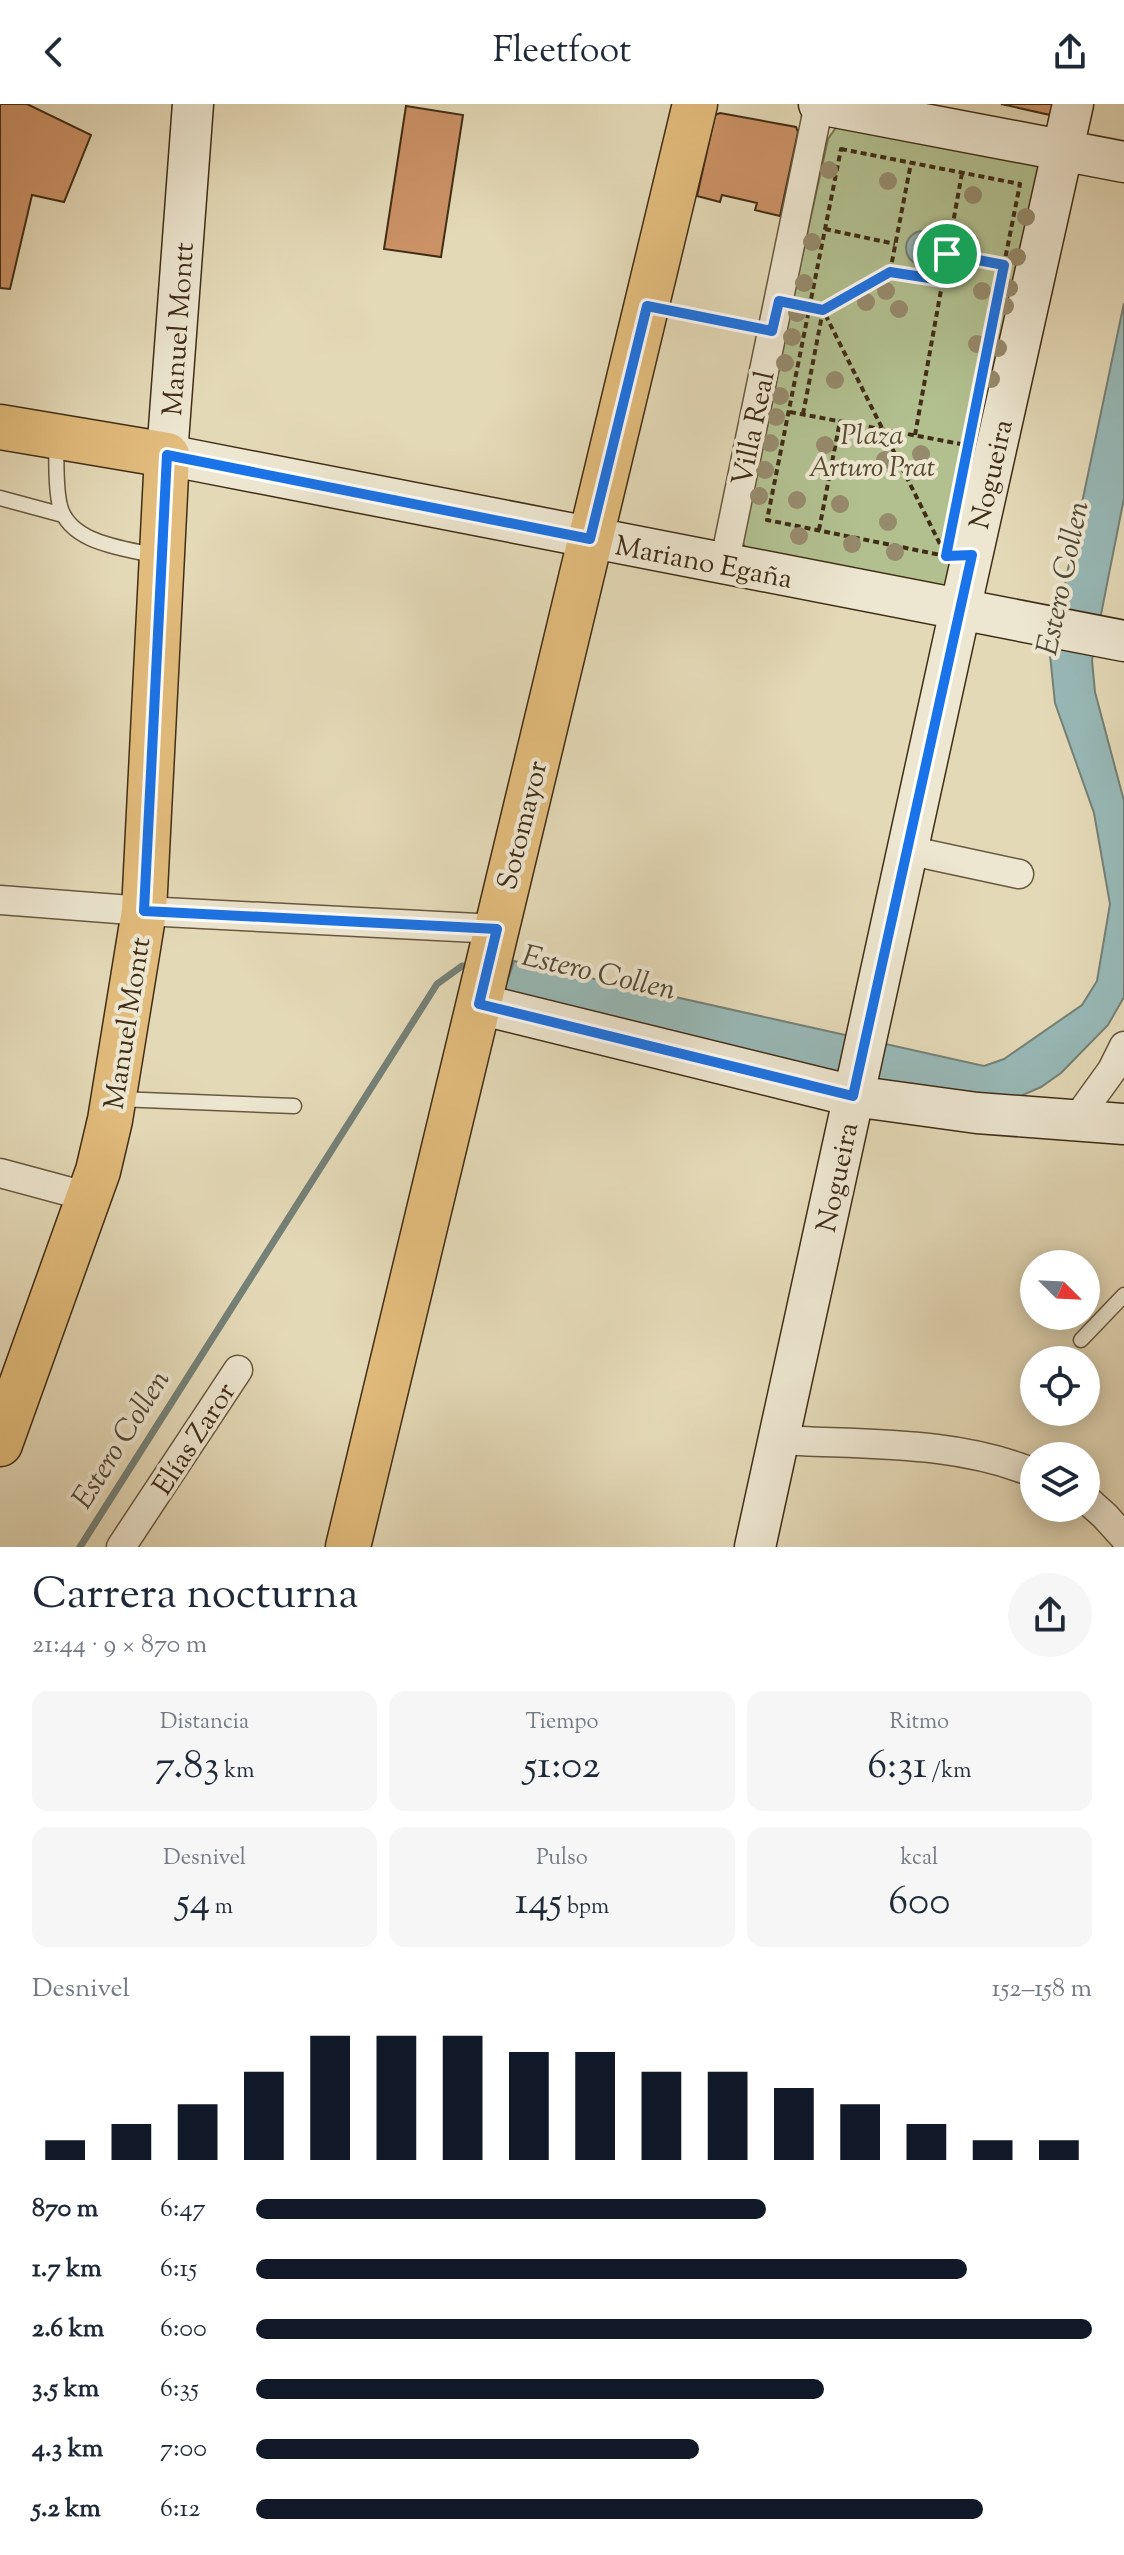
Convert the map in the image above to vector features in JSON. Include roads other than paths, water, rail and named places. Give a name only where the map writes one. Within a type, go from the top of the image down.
[{"type":"main road","name":"Manuel Montt","points":[[0,1444],[105,1146],[144,911],[167,455],[193,104]]},
{"type":"main road","name":"Sotomayor","points":[[348,1547],[695,104]]},
{"type":"main road","points":[[819,104],[1124,162]]},
{"type":"main road","name":"Nogueira","points":[[755,1547],[960,610],[959,555],[1073,104]]},
{"type":"main road","name":"Mariano Egaña","points":[[0,427],[167,455],[1115,640]]},
{"type":"main road","points":[[487,969],[855,1088],[977,1113],[1124,1124]]},
{"type":"street","name":"Villa Real","points":[[724,565],[819,104]]},
{"type":"street","points":[[907,850],[1019,874]]},
{"type":"street","points":[[0,900],[144,911],[487,969]]},
{"type":"street","points":[[1076,1120],[1112,1070],[1124,1046]]},
{"type":"street","points":[[0,1173],[89,1197]]},
{"type":"street","name":"Elías Zaror","points":[[121,1547],[238,1370]]},
{"type":"street","points":[[778,1440],[944,1449],[996,1459],[1020,1468]]},
{"type":"street","points":[[1100,1512],[1124,1537]]},
{"type":"lane","points":[[55,438],[59,504],[70,525],[86,536],[162,557]]},
{"type":"lane","points":[[0,498],[63,515]]},
{"type":"lane","points":[[113,1099],[294,1106]]},
{"type":"lane","points":[[1081,1340],[1124,1295]]},
{"type":"water","points":[[923,231],[935,236],[940,248],[935,260],[923,265],[911,260],[906,248],[911,236]]},
{"type":"water","points":[[1124,303],[1124,498],[1092,660],[1095,692],[1124,801],[1124,997],[1108,1025],[1061,1073],[1041,1087],[1007,1102],[883,1088],[502,997],[514,961],[984,1066],[1004,1059],[1082,1005],[1097,981],[1110,904],[1094,813],[1055,703],[1050,655]]},
{"type":"waterway","name":"Estero Collen","points":[[80,1547],[437,984],[462,966],[474,968]]},
{"type":"park label","name":"Plaza Arturo Prat","points":[[872,450]]}]
